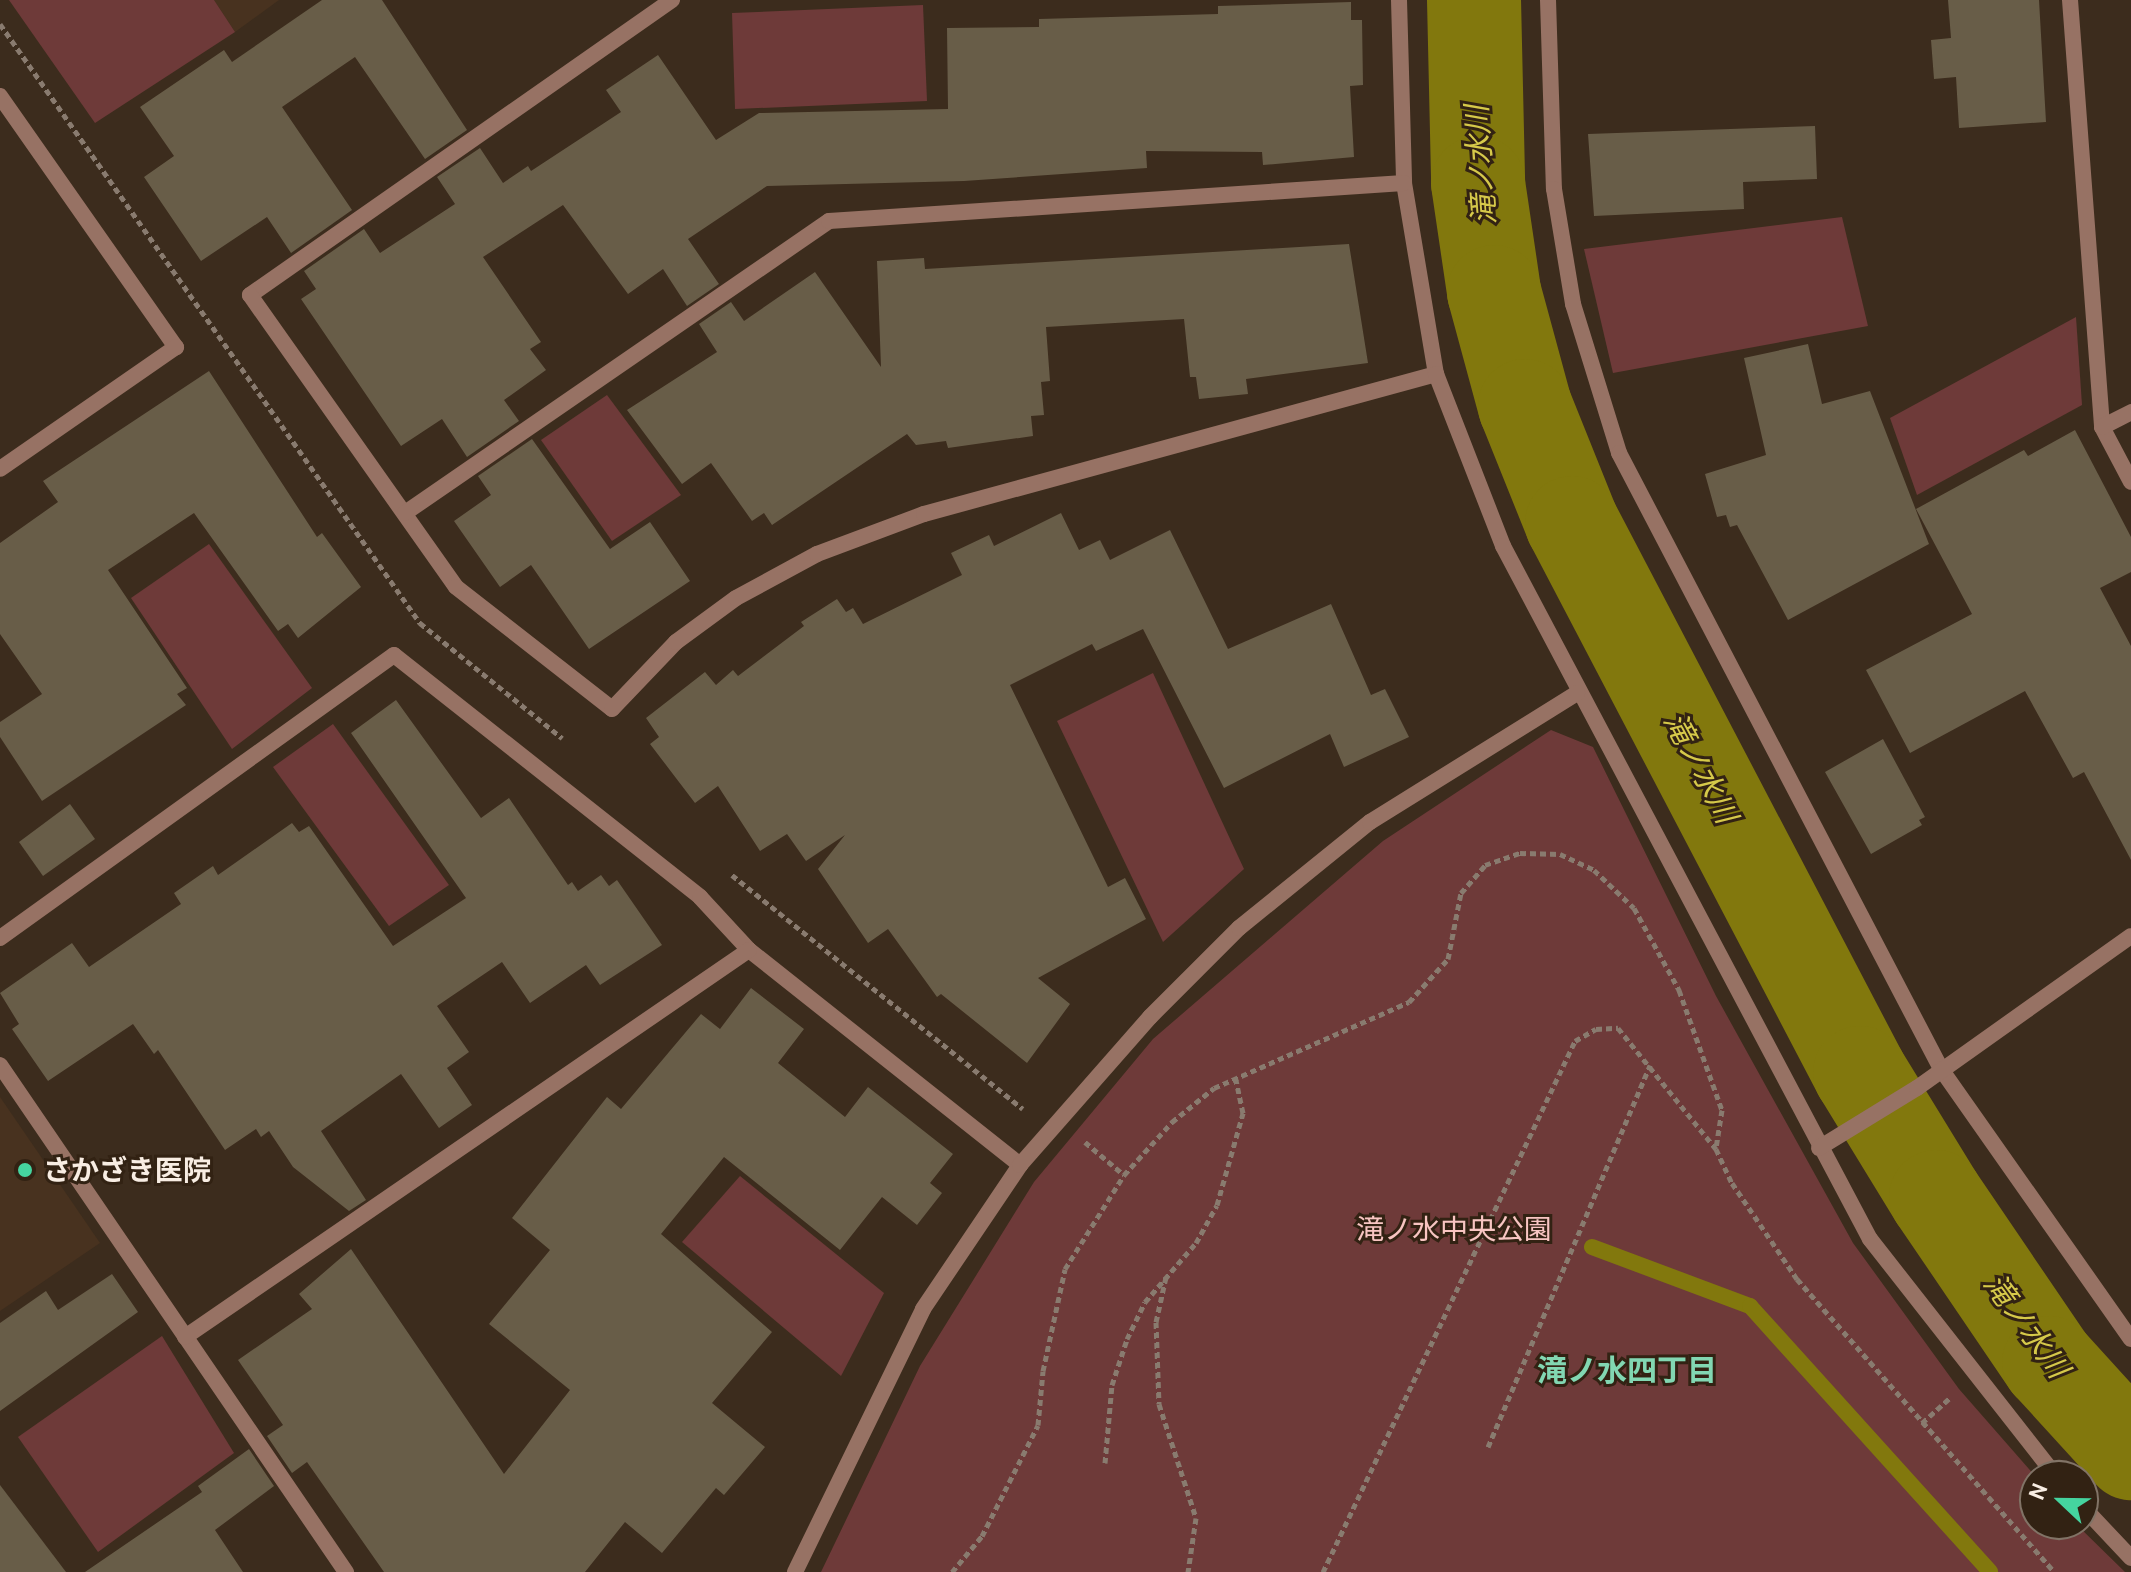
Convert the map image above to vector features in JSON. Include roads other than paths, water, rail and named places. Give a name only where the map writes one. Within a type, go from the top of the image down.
[{"type":"street","points":[[672,0],[250,295],[456,587],[612,709],[676,642],[736,598],[817,554],[924,514],[1436,374]]},
{"type":"street","points":[[1399,0],[1404,183],[1436,374],[1503,546],[1577,693],[1870,1239],[2001,1412],[2042,1460]]},
{"type":"street","points":[[1548,0],[1554,189],[1573,304],[1619,453],[1941,1069],[2131,1339]]},
{"type":"street","points":[[2070,0],[2102,427],[2131,482]]},
{"type":"street","points":[[0,96],[176,347],[0,469]]},
{"type":"street","points":[[405,513],[829,221],[1404,183]]},
{"type":"street","points":[[2102,427],[2131,412]]},
{"type":"street","points":[[0,938],[394,655],[700,897],[749,950],[1020,1165]]},
{"type":"street","points":[[795,1572],[895,1359],[1020,1165],[1150,1017],[1239,928],[1370,822],[1577,693]]},
{"type":"street","points":[[1819,1148],[1903,1097],[2131,936]]},
{"type":"street","points":[[185,1337],[749,950]]},
{"type":"street","points":[[0,1065],[346,1572]]},
{"type":"street","points":[[2099,1524],[2131,1558]]},
{"type":"waterway","name":"滝ノ水川","points":[[1474,0],[1478,183],[1494,292],[1525,406],[1572,523],[1860,1073],[1936,1197],[2049,1363],[2131,1453]]},
{"type":"waterway","points":[[1592,1247],[1750,1306],[1990,1572]]},
{"type":"place","name":"さかざき医院","points":[[25,1170]]},
{"type":"district","name":"滝ノ水四丁目","points":[[1627,1371]]},
{"type":"park label","name":"滝ノ水中央公園","points":[[1454,1229]]}]
